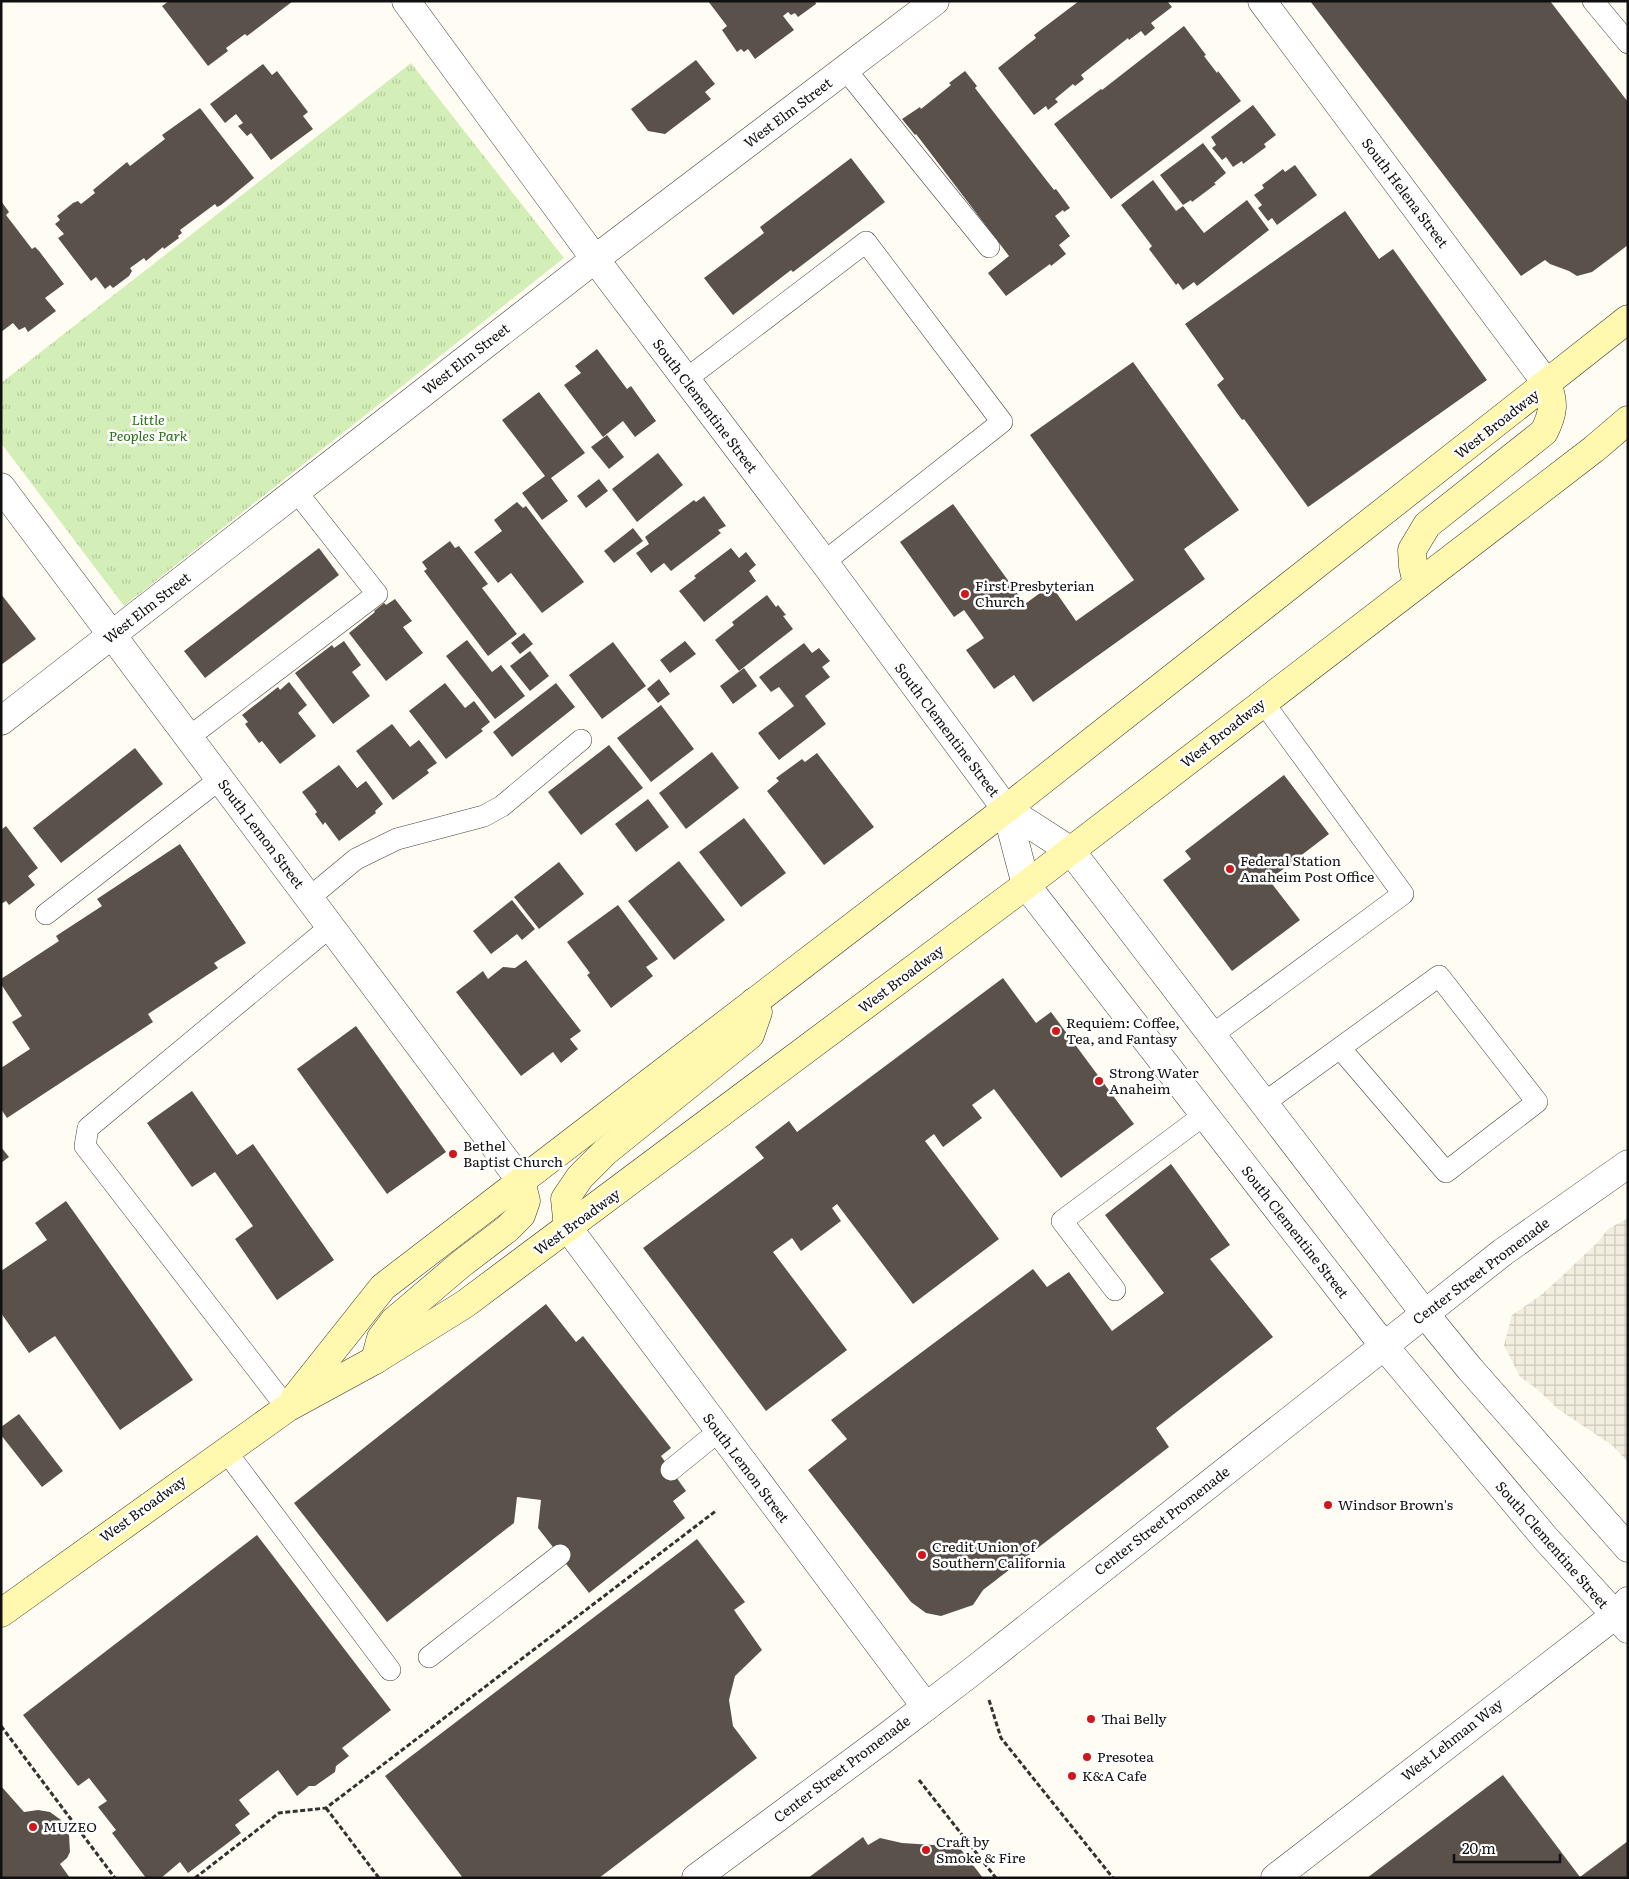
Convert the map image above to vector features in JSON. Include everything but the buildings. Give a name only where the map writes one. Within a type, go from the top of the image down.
[{"type":"main road","name":"West Broadway","points":[[287,1408],[382,1287],[1006,809],[1628,319]]},
{"type":"main road","name":"West Broadway","points":[[1417,584],[1412,550],[1427,525],[1544,432],[1552,411],[1552,396],[1547,384]]},
{"type":"main road","name":"West Broadway","points":[[1,1612],[225,1450],[287,1408],[375,1360],[465,1304],[1026,886],[1594,449],[1628,420]]},
{"type":"main road","points":[[568,1228],[565,1199],[580,1177],[605,1152],[750,1035],[758,1012],[754,1002]]},
{"type":"main road","points":[[375,1360],[381,1338],[394,1321],[461,1264],[507,1229],[521,1215],[526,1201],[521,1180]]},
{"type":"street","name":"South Clementine Street","points":[[406,1],[595,259],[824,562],[1006,809],[1071,851],[1425,1314],[1470,1369],[1628,1548]]},
{"type":"street","name":"West Elm Street","points":[[1,721],[595,259],[935,1]]},
{"type":"street","name":"South Helena Street","points":[[1262,1],[1547,384]]},
{"type":"street","name":"South Lemon Street","points":[[1,488],[521,1180]]},
{"type":"street","name":"South Clementine Street","points":[[1006,809],[1026,886],[1384,1346],[1546,1539],[1623,1615]]},
{"type":"street","name":"Center Street Promenade","points":[[696,1878],[926,1707],[1503,1252],[1628,1164]]},
{"type":"street","name":"South Lemon Street","points":[[568,1228],[926,1707]]},
{"type":"street","name":"West Lehman Way","points":[[1275,1878],[1623,1615]]},
{"type":"lane","points":[[1592,1],[1628,43]]},
{"type":"lane","points":[[846,69],[989,247]]},
{"type":"lane","points":[[685,380],[866,242],[1002,422],[824,562]]},
{"type":"lane","points":[[189,737],[378,594],[296,491]]},
{"type":"lane","points":[[1212,1036],[1403,894],[1263,702]]},
{"type":"lane","points":[[309,898],[356,859],[397,839],[490,813],[502,806],[581,740]]},
{"type":"lane","points":[[46,914],[220,780]]},
{"type":"lane","points":[[287,1408],[85,1146],[88,1128],[331,926]]},
{"type":"lane","points":[[1264,1103],[1439,976],[1537,1102],[1446,1172],[1340,1048]]},
{"type":"lane","points":[[1115,1290],[1062,1221],[1204,1115]]},
{"type":"lane","points":[[671,1470],[719,1432]]},
{"type":"lane","points":[[225,1450],[390,1670]]},
{"type":"lane","points":[[429,1657],[560,1554]]},
{"type":"path","points":[[195,1878],[279,1813],[326,1808],[717,1510]]},
{"type":"path","points":[[989,1699],[1001,1738],[1113,1878]]},
{"type":"path","points":[[1,1726],[115,1878]]},
{"type":"path","points":[[919,1780],[996,1878]]},
{"type":"path","points":[[326,1808],[380,1878]]},
{"type":"green space","name":"Little Peoples Park","points":[[411,63],[564,258],[124,606],[1,443],[1,383]]},
{"type":"shaded area","points":[[1628,1218],[1628,1462],[1613,1446],[1558,1409],[1537,1389],[1520,1377],[1504,1345],[1512,1315],[1541,1295],[1560,1278],[1598,1242],[1608,1229]]},
{"type":"place","name":"First Presbyterian Church","points":[[965,594]]},
{"type":"place","name":"Federal Station Anaheim Post Office","points":[[1230,869]]},
{"type":"place","name":"Requiem: Coffee, Tea, and Fantasy","points":[[1056,1031]]},
{"type":"place","name":"Strong Water Anaheim","points":[[1099,1081]]},
{"type":"place","name":"Bethel Baptist Church","points":[[453,1154]]},
{"type":"place","name":"Windsor Brown's","points":[[1328,1505]]},
{"type":"place","name":"Credit Union of Southern California","points":[[922,1555]]},
{"type":"place","name":"Thai Belly","points":[[1091,1719]]},
{"type":"place","name":"Presotea","points":[[1087,1757]]},
{"type":"place","name":"K&A Cafe","points":[[1072,1776]]},
{"type":"place","name":"MUZEO","points":[[33,1827]]},
{"type":"place","name":"Craft by Smoke & Fire","points":[[926,1850]]}]
